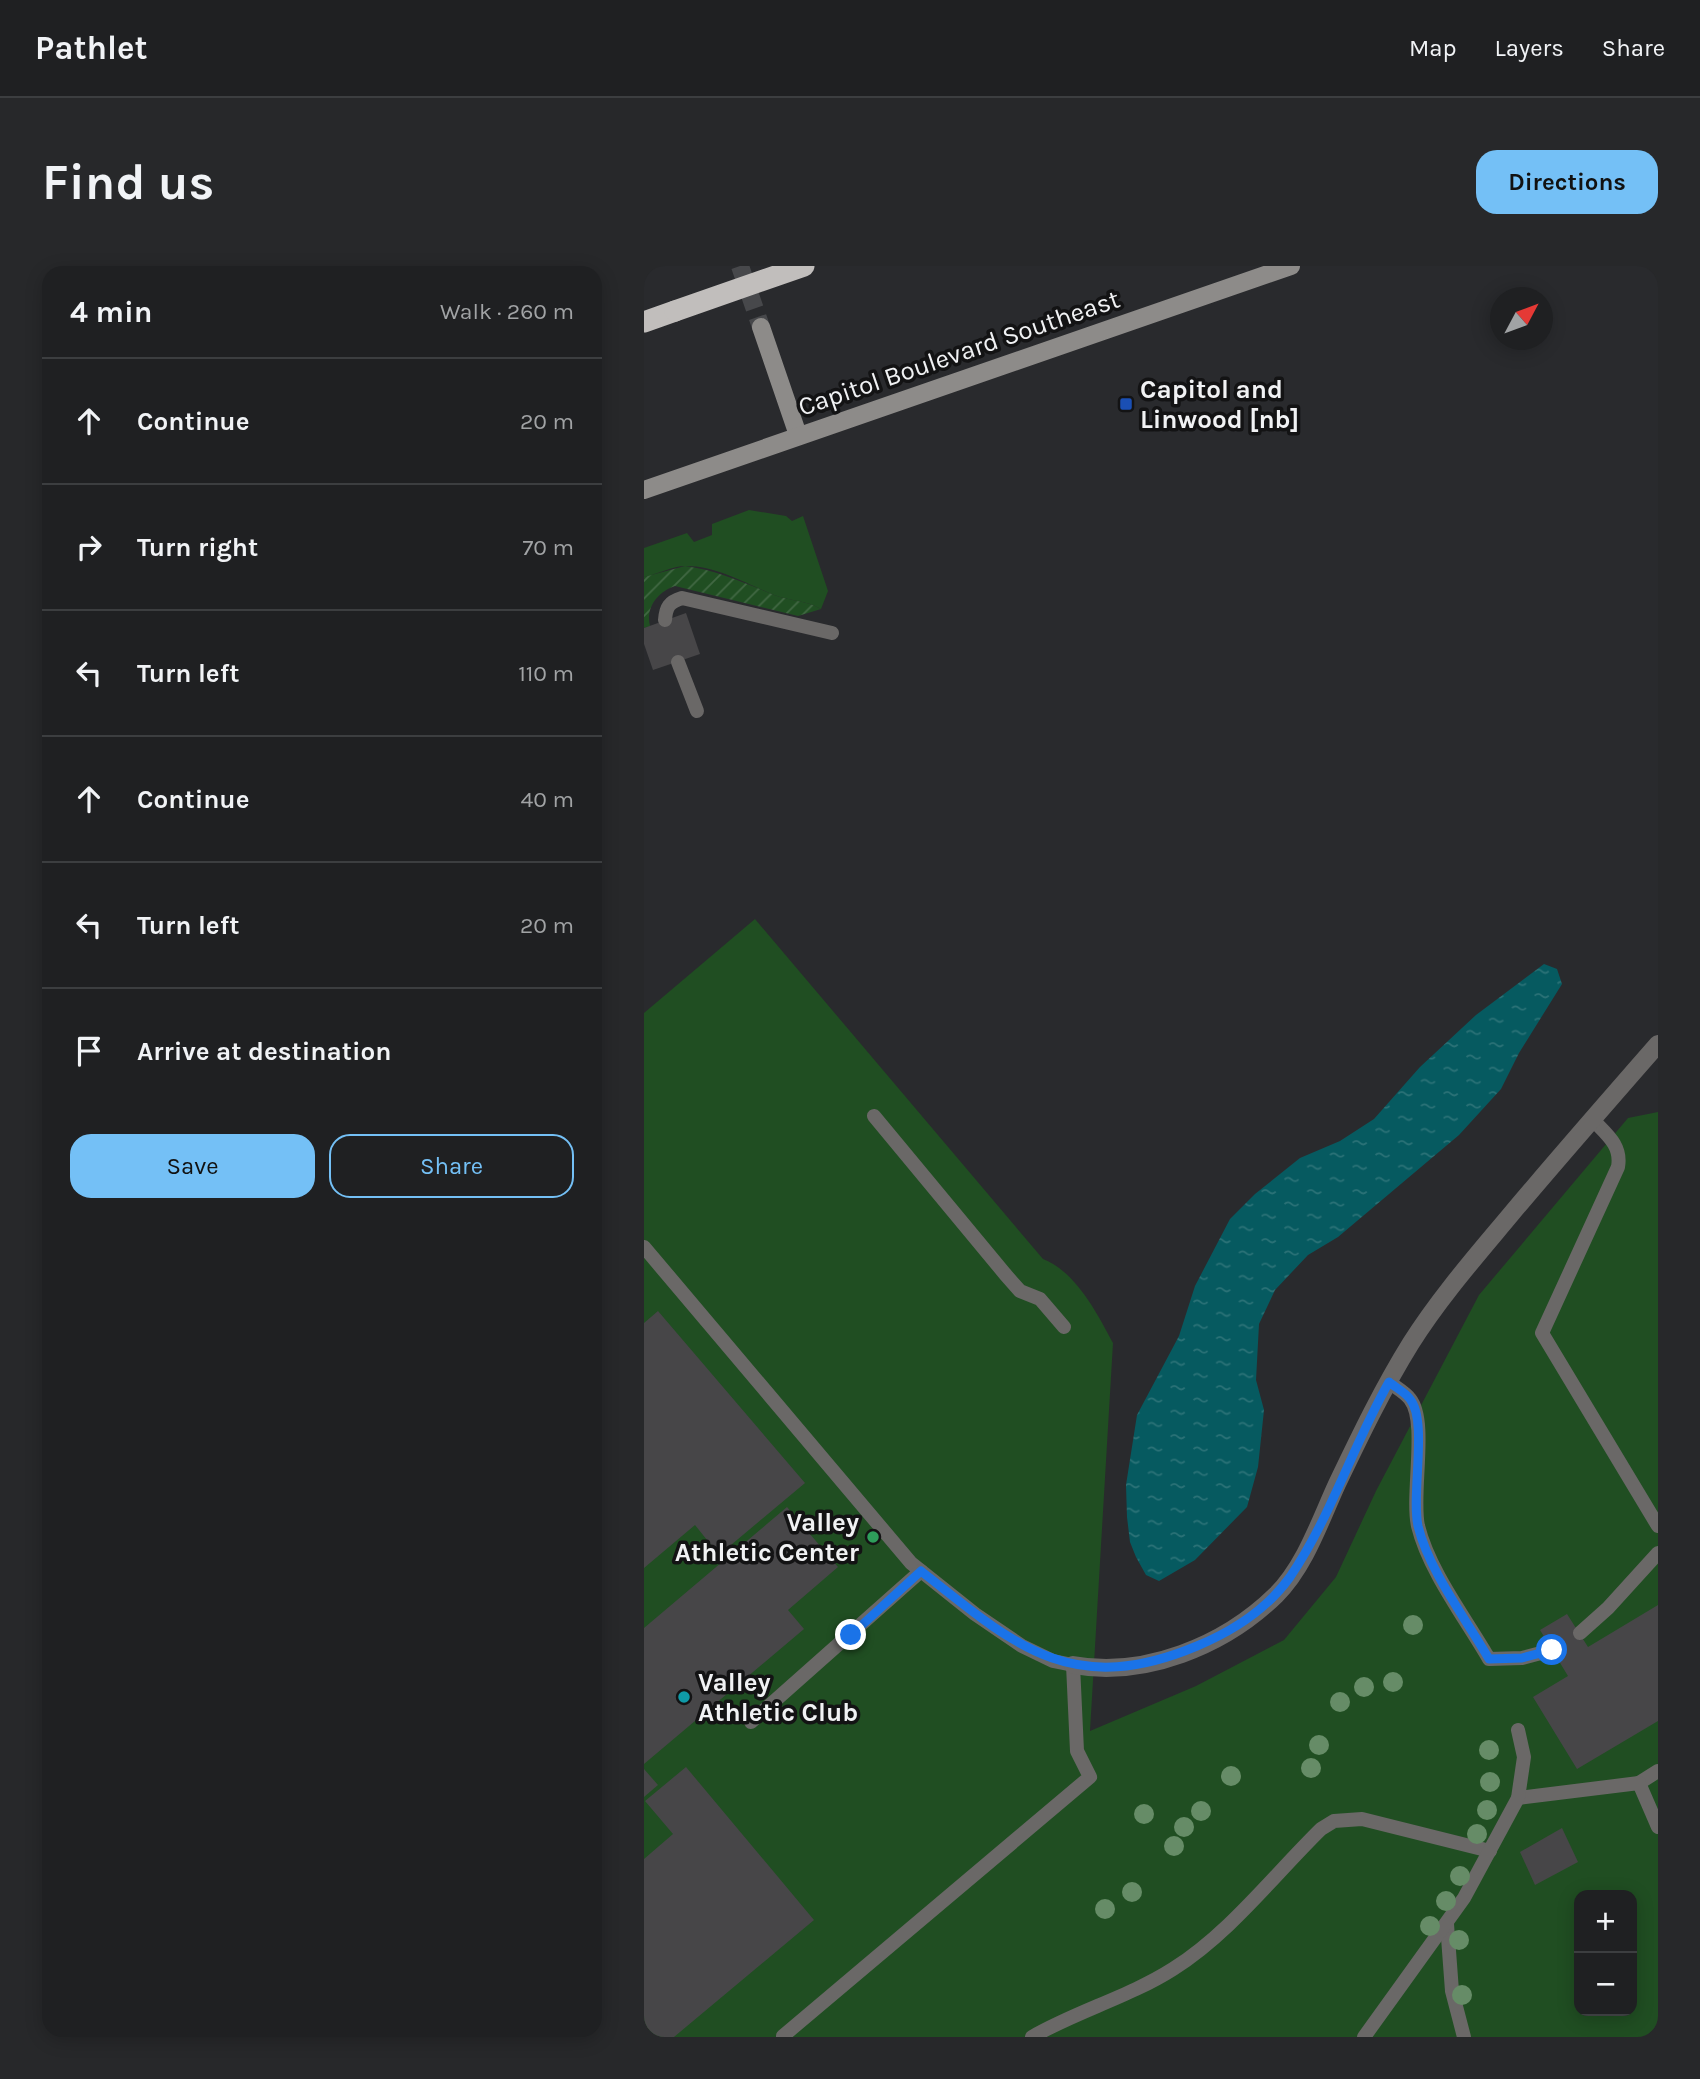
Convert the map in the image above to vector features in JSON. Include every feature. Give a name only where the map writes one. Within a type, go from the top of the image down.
[{"type":"highway","points":[[644,322],[804,266]]},
{"type":"main road","name":"Capitol Boulevard Southeast","points":[[644,490],[1291,266]]},
{"type":"main road","points":[[761,327],[798,435]]},
{"type":"street","points":[[1073,1665],[1094,1669],[1130,1668],[1169,1658],[1214,1639],[1258,1611],[1278,1593],[1304,1554],[1389,1382],[1412,1342],[1450,1289],[1658,1044]]},
{"type":"lane","points":[[665,621],[666,610],[671,601],[682,598],[832,633]]},
{"type":"lane","points":[[678,662],[697,711]]},
{"type":"lane","points":[[874,1116],[1005,1274],[1020,1290],[1040,1299],[1064,1327]]},
{"type":"lane","points":[[1592,1119],[1614,1143],[1620,1154],[1618,1167],[1542,1333],[1658,1526]]},
{"type":"lane","points":[[644,1247],[803,1438],[921,1571],[975,1614],[1022,1646],[1053,1661],[1073,1665],[1077,1751],[1090,1777],[783,2036]]},
{"type":"lane","points":[[1389,1382],[1410,1399],[1419,1418],[1415,1485],[1418,1524],[1426,1552],[1489,1659],[1522,1658],[1552,1650]]},
{"type":"lane","points":[[1580,1633],[1608,1608],[1658,1553]]},
{"type":"lane","points":[[751,1722],[921,1571]]},
{"type":"lane","points":[[1364,2037],[1465,1898],[1518,1798],[1524,1757],[1518,1730]]},
{"type":"lane","points":[[1518,1798],[1639,1783],[1658,1771]]},
{"type":"lane","points":[[1639,1783],[1658,1827]]},
{"type":"lane","points":[[1032,2037],[1142,1986],[1184,1961],[1252,1899],[1321,1829],[1334,1821],[1362,1819],[1490,1851]]},
{"type":"lane","points":[[1447,1924],[1452,1991],[1464,2037]]},
{"type":"green space","points":[[749,510],[786,516],[792,521],[803,516],[828,591],[821,609],[774,595],[720,572],[698,567],[676,567],[644,577],[644,548],[687,533],[694,542],[712,535],[712,524]]},
{"type":"green space","points":[[685,566],[719,574],[821,609],[798,616],[675,586],[659,596],[651,606],[650,626],[644,628],[644,577]]},
{"type":"green space","points":[[755,919],[1043,1259],[1066,1273],[1093,1307],[1113,1343],[1090,1731],[1196,1686],[1284,1640],[1336,1577],[1376,1491],[1479,1295],[1628,1118],[1658,1112],[1658,2037],[644,2037],[644,1013]]},
{"type":"water","points":[[1544,964],[1557,969],[1562,984],[1519,1053],[1501,1089],[1459,1135],[1338,1237],[1308,1255],[1275,1290],[1259,1324],[1256,1380],[1264,1410],[1258,1467],[1247,1507],[1195,1560],[1159,1581],[1146,1575],[1130,1542],[1127,1517],[1126,1485],[1137,1415],[1179,1336],[1195,1286],[1230,1219],[1255,1194],[1300,1158],[1340,1141],[1374,1119],[1420,1067],[1476,1015]]},
{"type":"building","points":[[686,613],[700,654],[653,670],[644,644],[644,628]]},
{"type":"building","points":[[658,1311],[805,1483],[719,1555],[695,1525],[644,1568],[644,1323]]},
{"type":"building","name":"Valley Athletic Club","points":[[787,1507],[838,1567],[788,1610],[804,1629],[644,1764],[644,1628]]},
{"type":"building","points":[[1658,1605],[1658,1721],[1577,1769],[1533,1697],[1568,1676],[1540,1630],[1567,1614],[1588,1647]]},
{"type":"building","points":[[686,1767],[814,1920],[674,2037],[644,2037],[644,1859],[673,1834],[645,1801]]},
{"type":"building","name":"Valley Athletic Club","points":[[644,1769],[658,1785],[644,1797]]},
{"type":"building","points":[[1562,1828],[1578,1862],[1535,1885],[1520,1852]]},
{"type":"tunnel","points":[[740,266],[761,327]]},
{"type":"place","name":"Capitol and Linwood [nb]","points":[[1126,404]]},
{"type":"place","name":"Valley Athletic Center","points":[[873,1537]]},
{"type":"place","name":"Valley Athletic Club","points":[[684,1697]]},
{"type":"route","points":[[851,1635],[921,1571],[1022,1646],[1053,1661],[1094,1669],[1130,1668],[1169,1658],[1214,1639],[1258,1611],[1278,1593],[1291,1575],[1314,1535],[1389,1382],[1410,1399],[1419,1418],[1415,1485],[1418,1524],[1426,1552],[1489,1659],[1522,1658],[1552,1650]]}]
